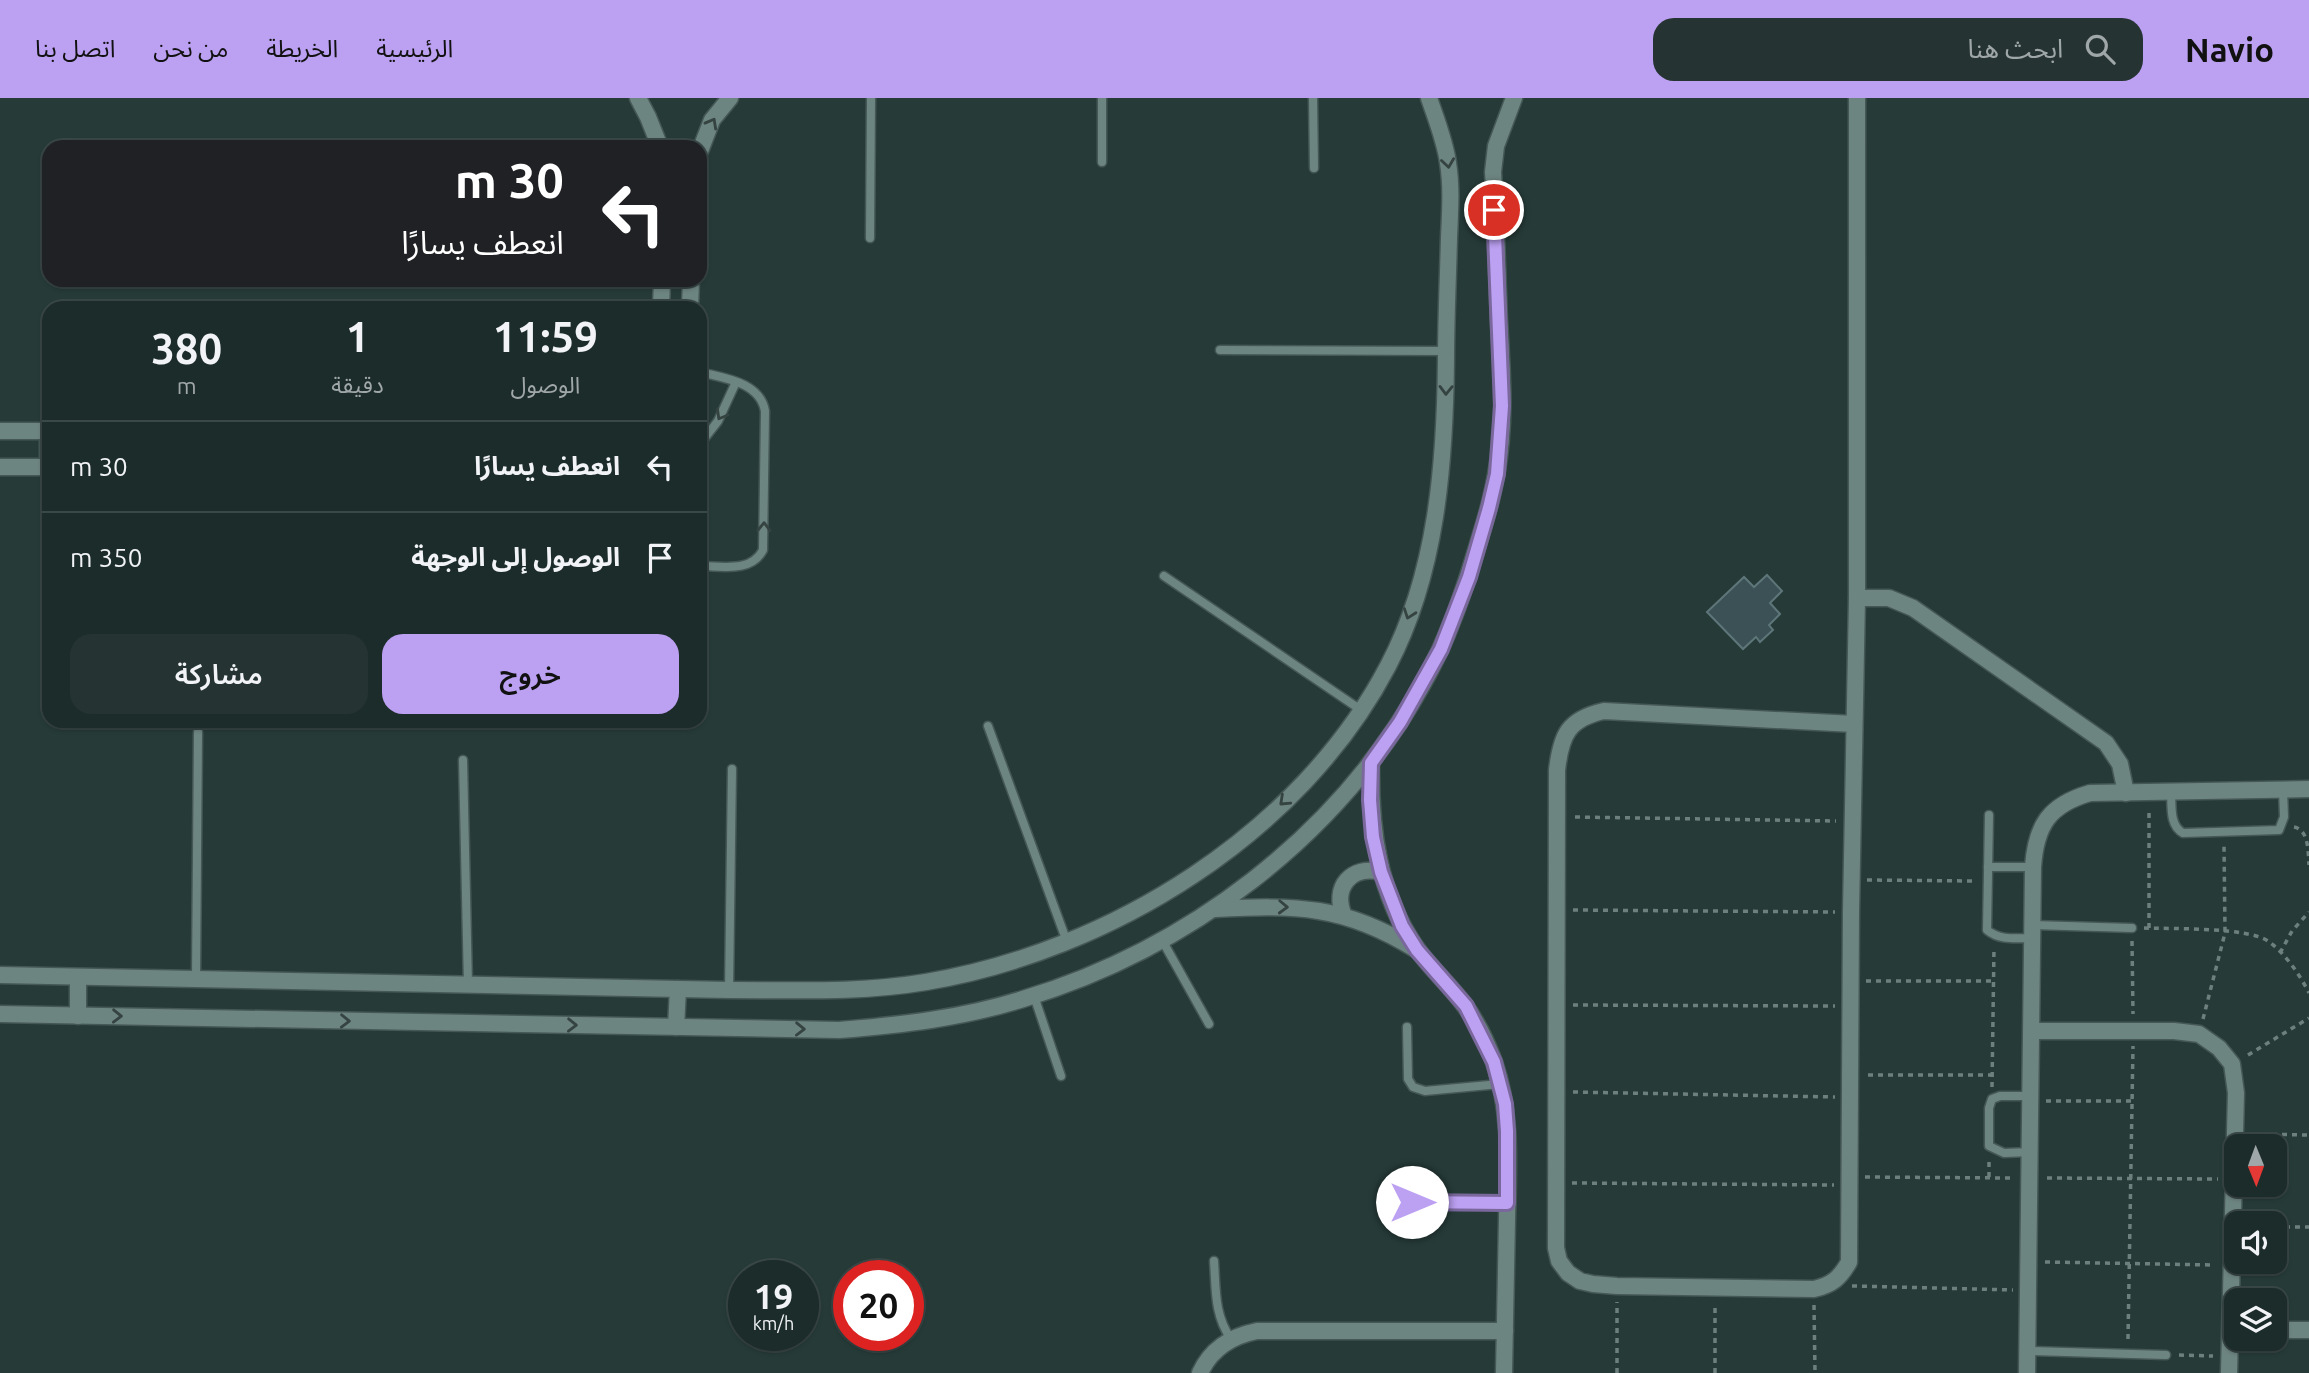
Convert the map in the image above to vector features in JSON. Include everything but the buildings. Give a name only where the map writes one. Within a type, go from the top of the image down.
[{"type":"street","points":[[638,98],[657,140]]},
{"type":"street","points":[[704,140],[712,120],[730,98]]},
{"type":"street","points":[[0,975],[838,991],[914,984],[1010,963],[1068,942],[1159,897],[1226,852],[1307,778],[1361,710],[1389,665],[1415,597],[1434,522],[1444,447],[1451,188],[1446,150],[1429,98]]},
{"type":"street","points":[[0,1014],[839,1030],[886,1026],[977,1012],[1034,996],[1102,970],[1162,940],[1215,909],[1283,855],[1347,793],[1371,763],[1400,722],[1441,649],[1469,577],[1492,496],[1501,440],[1493,160],[1514,98]]},
{"type":"street","points":[[1854,724],[1604,711],[1583,716],[1569,730],[1560,746],[1555,1005],[1556,1248],[1559,1261],[1568,1273],[1580,1281],[1617,1286],[1821,1287],[1841,1276],[1849,1262],[1851,912],[1857,598],[1857,98]]},
{"type":"street","points":[[0,431],[42,431]]},
{"type":"street","points":[[0,467],[42,467]]},
{"type":"street","points":[[1857,598],[1889,598],[1913,608],[2106,743],[2120,764],[2126,793]]},
{"type":"street","points":[[1371,763],[1373,837],[1381,872],[1402,926],[1417,950],[1466,1006],[1481,1033],[1500,1084],[1507,1131],[1504,1373]]},
{"type":"street","points":[[2027,1373],[2033,867],[2035,846],[2042,827],[2054,810],[2070,799],[2090,793],[2309,789]]},
{"type":"street","points":[[1344,916],[1340,898],[1347,881],[1362,871],[1381,872]]},
{"type":"street","points":[[1215,909],[1280,906],[1313,909],[1344,916],[1382,930],[1417,950]]},
{"type":"street","points":[[78,977],[78,1016]]},
{"type":"street","points":[[676,1027],[678,989]]},
{"type":"street","points":[[2033,1031],[2174,1031],[2199,1034],[2219,1048],[2232,1065],[2236,1093],[2235,1134]]},
{"type":"street","points":[[2287,1329],[2309,1330]]},
{"type":"street","points":[[1200,1373],[1210,1357],[1231,1339],[1257,1331],[1505,1331]]},
{"type":"street","points":[[2228,1373],[2230,1351]]},
{"type":"lane","points":[[870,238],[871,98]]},
{"type":"lane","points":[[1102,98],[1102,162]]},
{"type":"lane","points":[[1313,98],[1314,168]]},
{"type":"lane","points":[[1220,350],[1446,351]]},
{"type":"lane","points":[[707,374],[736,382],[756,392],[765,411],[763,550],[756,561],[745,566],[707,566]]},
{"type":"lane","points":[[707,435],[718,421],[736,382]]},
{"type":"lane","points":[[1164,576],[1361,710]]},
{"type":"lane","points":[[988,726],[1068,942]]},
{"type":"lane","points":[[196,979],[198,732]]},
{"type":"lane","points":[[463,760],[468,985]]},
{"type":"lane","points":[[729,990],[732,769]]},
{"type":"lane","points":[[2171,792],[2173,822],[2176,829],[2183,833],[2279,830],[2283,825],[2283,790]]},
{"type":"lane","points":[[1989,815],[1987,930],[2003,938],[2033,931],[2132,928]]},
{"type":"lane","points":[[1988,867],[2033,867]]},
{"type":"lane","points":[[1162,940],[1209,1024]]},
{"type":"lane","points":[[1034,996],[1061,1076]]},
{"type":"lane","points":[[1407,1027],[1408,1079],[1413,1087],[1425,1091],[1500,1084]]},
{"type":"lane","points":[[2031,1152],[2004,1153],[1989,1146],[1989,1108],[1992,1099],[2000,1096],[2032,1098]]},
{"type":"lane","points":[[1412,1202],[1507,1203]]},
{"type":"lane","points":[[1214,1261],[1217,1311],[1222,1326],[1231,1339]]},
{"type":"lane","points":[[2028,1350],[2166,1355]]},
{"type":"path","points":[[2149,792],[2149,928]]},
{"type":"path","points":[[1557,817],[1853,822]]},
{"type":"path","points":[[2283,825],[2299,827],[2307,834],[2309,866]]},
{"type":"path","points":[[2199,1034],[2225,933],[2223,832]]},
{"type":"path","points":[[1852,880],[1988,881]]},
{"type":"path","points":[[1556,910],[1851,912]]},
{"type":"path","points":[[2280,953],[2291,931],[2309,912]]},
{"type":"path","points":[[2127,1354],[2133,1031],[2132,928],[2248,933],[2268,941],[2306,983],[2309,993]]},
{"type":"path","points":[[1992,1099],[1994,935]]},
{"type":"path","points":[[1851,981],[1993,982]]},
{"type":"path","points":[[1555,1005],[1851,1006]]},
{"type":"path","points":[[2232,1065],[2309,1018]]},
{"type":"path","points":[[1851,1075],[1992,1075]]},
{"type":"path","points":[[1556,1092],[1851,1098]]},
{"type":"path","points":[[2032,1098],[2132,1101]]},
{"type":"path","points":[[2287,1135],[2309,1135]]},
{"type":"path","points":[[1555,1182],[1850,1185]]},
{"type":"path","points":[[2287,1227],[2309,1227]]},
{"type":"path","points":[[2029,1262],[2224,1266]]},
{"type":"path","points":[[1617,1286],[1617,1373]]},
{"type":"path","points":[[1815,1373],[1821,1287],[2029,1290]]},
{"type":"path","points":[[1714,1373],[1715,1288]]},
{"type":"path","points":[[2166,1355],[2229,1356]]},
{"type":"route","points":[[1412,1202],[1507,1203],[1505,1104],[1494,1062],[1466,1006],[1417,950],[1402,926],[1381,872],[1373,837],[1370,800],[1371,763],[1423,683],[1456,614],[1497,474],[1501,440],[1502,370],[1494,210]]}]
